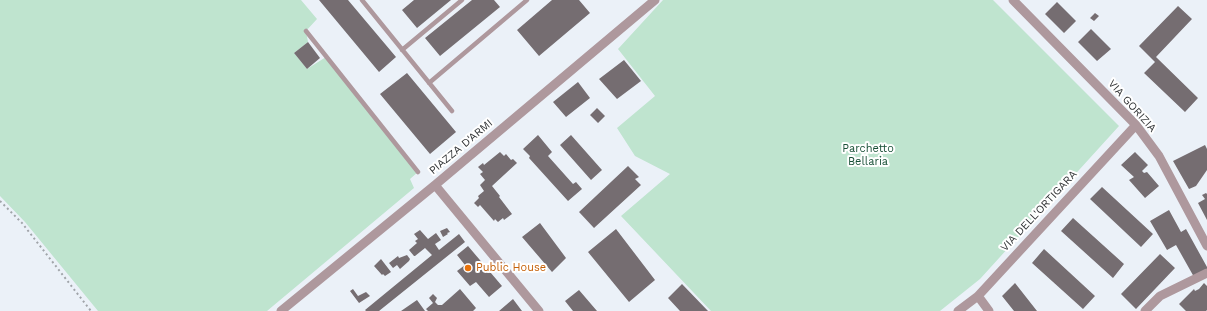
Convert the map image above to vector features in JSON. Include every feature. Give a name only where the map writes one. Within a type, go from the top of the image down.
[{"type":"street","name":"PIAZZA D'ARMI","points":[[281,311],[435,185],[655,0]]},
{"type":"street","name":"VIA GORIZIA","points":[[1013,0],[1136,125],[1159,156],[1207,246]]},
{"type":"street","name":"VIA DELL'ORTIGARA","points":[[958,311],[978,296],[1136,125]]},
{"type":"street","points":[[435,185],[539,311]]},
{"type":"street","points":[[1145,311],[1160,296],[1207,273]]},
{"type":"street","points":[[978,296],[989,311]]},
{"type":"lane","points":[[362,0],[452,111]]},
{"type":"lane","points":[[402,50],[462,0]]},
{"type":"lane","points":[[429,83],[528,0]]},
{"type":"lane","points":[[306,31],[418,172]]},
{"type":"path","points":[[0,201],[22,223],[91,311]]},
{"type":"green space","points":[[0,0],[301,0],[317,19],[306,31],[308,42],[294,53],[307,69],[326,57],[418,172],[410,179],[414,188],[267,311],[98,311],[25,222],[0,196]]},
{"type":"green space","name":"Parchetto Bellaria","points":[[663,0],[993,0],[1119,126],[980,279],[940,311],[711,311],[621,216],[670,174],[635,156],[617,128],[655,96],[618,49]]},
{"type":"building","points":[[319,0],[348,0],[396,57],[379,72]]},
{"type":"building","points":[[414,0],[451,0],[417,28],[402,10]]},
{"type":"building","points":[[472,0],[494,0],[500,7],[440,56],[425,38]]},
{"type":"building","points":[[552,0],[579,0],[590,13],[539,56],[517,30]]},
{"type":"building","points":[[1057,2],[1076,21],[1064,33],[1045,14]]},
{"type":"building","points":[[1178,6],[1192,19],[1156,57],[1198,98],[1185,112],[1144,73],[1155,62],[1139,46]]},
{"type":"building","points":[[1095,13],[1099,16],[1094,21],[1090,18]]},
{"type":"building","points":[[1091,29],[1111,49],[1097,61],[1078,42]]},
{"type":"building","points":[[308,42],[320,58],[307,69],[294,53]]},
{"type":"building","points":[[624,60],[641,81],[617,99],[599,79]]},
{"type":"building","points":[[407,73],[456,132],[430,154],[380,94]]},
{"type":"building","points":[[578,82],[590,98],[566,117],[553,102]]},
{"type":"building","points":[[597,108],[605,116],[598,123],[590,115]]},
{"type":"building","points":[[538,135],[552,152],[548,156],[573,184],[576,182],[582,189],[568,201],[529,158],[530,156],[523,149]]},
{"type":"building","points":[[571,135],[602,170],[591,180],[560,145]]},
{"type":"building","points":[[1205,145],[1207,149],[1207,170],[1196,186],[1189,189],[1173,161]]},
{"type":"building","points":[[500,152],[504,156],[506,154],[511,160],[513,159],[517,163],[492,186],[512,214],[504,220],[503,218],[498,222],[495,219],[494,221],[480,205],[478,207],[474,203],[479,198],[478,196],[484,191],[480,185],[485,180],[480,174],[483,172],[478,167],[483,163],[484,165]]},
{"type":"building","points":[[1135,152],[1148,165],[1142,171],[1144,173],[1147,172],[1159,186],[1145,198],[1129,180],[1134,177],[1121,165]]},
{"type":"building","points":[[628,166],[639,177],[635,179],[641,185],[594,228],[579,212]]},
{"type":"building","points":[[1102,187],[1153,234],[1141,247],[1090,199]]},
{"type":"building","points":[[1206,193],[1207,220],[1198,203],[1205,199],[1202,195]]},
{"type":"building","points":[[1169,210],[1181,232],[1186,229],[1207,267],[1207,270],[1194,277],[1176,245],[1167,250],[1150,221]]},
{"type":"building","points":[[1073,218],[1124,264],[1113,278],[1061,231]]},
{"type":"building","points":[[540,223],[566,258],[552,272],[522,237]]},
{"type":"building","points":[[447,228],[450,232],[443,237],[440,231]]},
{"type":"building","points":[[616,229],[655,280],[629,302],[588,252]]},
{"type":"building","points":[[420,230],[428,239],[436,233],[441,240],[435,244],[439,250],[459,234],[465,242],[379,311],[366,311],[365,310],[432,255],[425,248],[415,256],[409,250],[417,243],[415,241],[418,239],[414,234]]},
{"type":"building","points":[[468,246],[502,286],[489,297],[476,282],[470,286],[457,271],[465,265],[457,255]]},
{"type":"building","points":[[1044,249],[1095,296],[1083,309],[1032,263]]},
{"type":"building","points":[[1160,254],[1175,268],[1136,309],[1121,294]]},
{"type":"building","points":[[407,255],[410,259],[409,261],[400,269],[397,265],[393,268],[389,263],[398,256],[399,258]]},
{"type":"building","points":[[381,259],[391,272],[385,276],[383,274],[382,275],[374,266]]},
{"type":"building","points":[[1015,283],[1037,311],[1014,311],[1002,296]]},
{"type":"building","points":[[1204,283],[1207,286],[1207,310],[1186,311],[1179,304],[1194,289],[1195,291],[1199,289]]},
{"type":"building","points":[[682,284],[708,311],[680,311],[668,298]]},
{"type":"building","points":[[353,289],[358,296],[366,292],[370,296],[359,303],[350,291]]},
{"type":"building","points":[[460,289],[476,308],[473,311],[428,311],[426,309],[433,303],[429,298],[433,294],[437,298],[435,302],[438,305],[442,305]]},
{"type":"building","points":[[579,290],[597,311],[573,311],[565,301]]},
{"type":"building","points":[[513,299],[522,311],[499,311]]},
{"type":"building","points":[[417,300],[425,311],[401,311]]},
{"type":"place","name":"Public House","points":[[468,268]]}]
